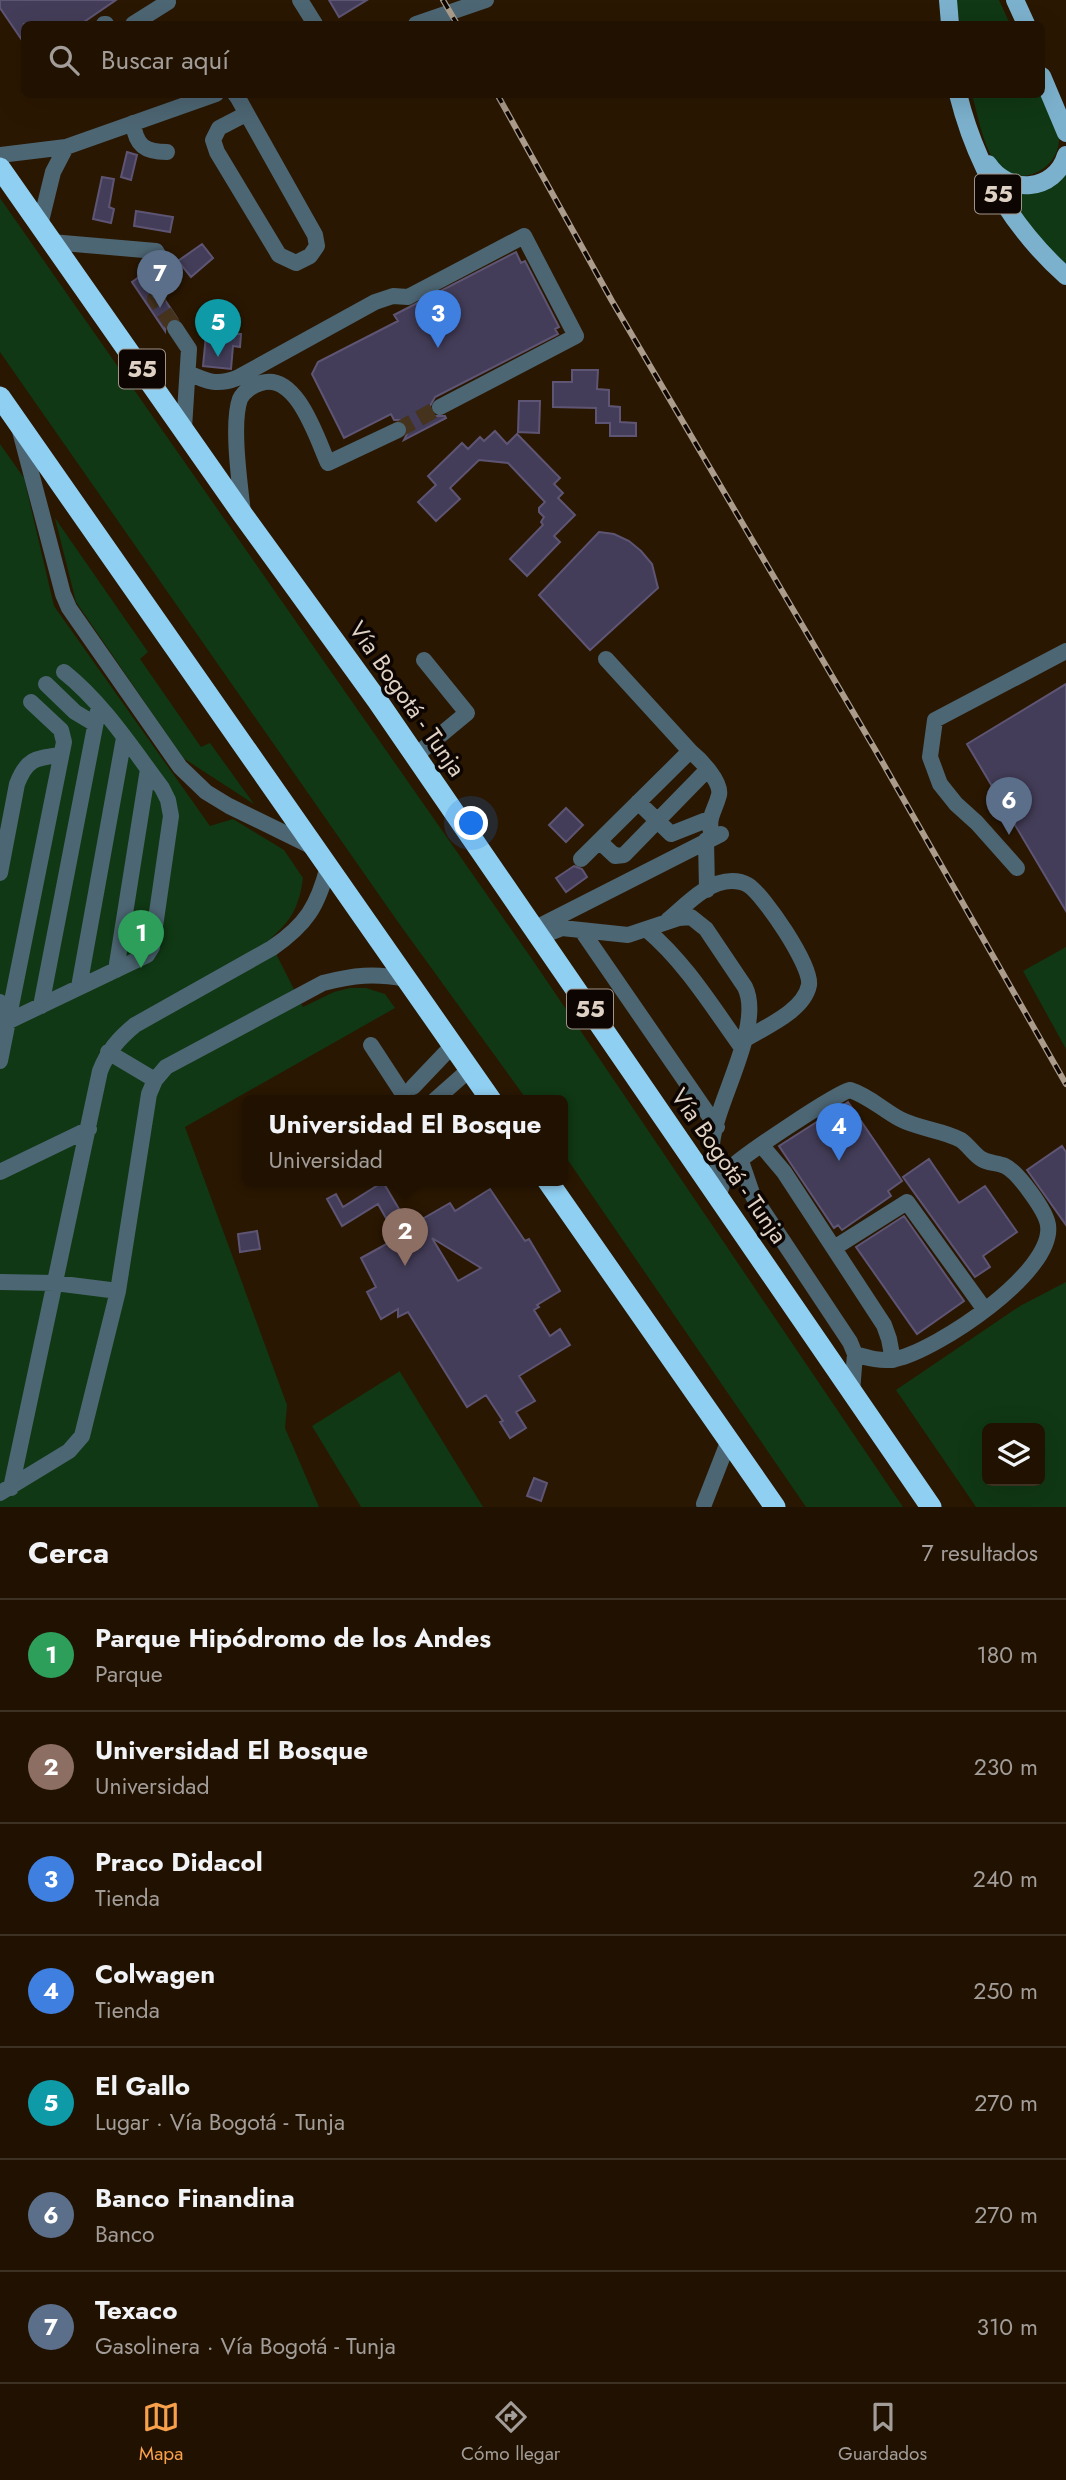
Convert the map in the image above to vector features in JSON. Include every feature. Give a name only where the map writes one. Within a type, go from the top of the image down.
[{"type":"highway","name":"Vía Bogotá - Tunja","points":[[0,168],[415,756],[931,1507]]},
{"type":"highway","points":[[0,397],[488,1095]]},
{"type":"highway","points":[[551,1186],[775,1507]]},
{"type":"main road","points":[[1013,0],[1017,21]]},
{"type":"main road","points":[[1013,0],[1024,21]]},
{"type":"main road","points":[[948,1],[951,21]]},
{"type":"main road","points":[[1045,68],[1065,108]]},
{"type":"main road","points":[[1045,85],[1066,133]]},
{"type":"main road","name":"55","points":[[959,98],[967,129],[983,169],[1002,201],[1023,232],[1066,276]]},
{"type":"main road","points":[[966,98],[988,165],[1007,182],[1022,186],[1038,184],[1056,173],[1066,155]]},
{"type":"street","points":[[300,0],[313,21]]},
{"type":"street","points":[[425,21],[486,0]]},
{"type":"street","points":[[138,21],[168,2]]},
{"type":"street","points":[[0,155],[66,147],[202,98]]},
{"type":"street","points":[[237,98],[315,235],[317,246],[310,256],[296,263],[279,256],[217,152],[213,140],[219,128],[246,114]]},
{"type":"street","points":[[133,123],[137,140],[142,147],[150,152],[167,152]]},
{"type":"street","points":[[66,147],[53,172],[46,233],[156,251],[169,274],[159,292]]},
{"type":"street","points":[[188,373],[217,384],[237,378],[375,302],[393,296],[408,297],[524,236],[576,336],[440,407]]},
{"type":"street","points":[[175,328],[189,349],[184,428]]},
{"type":"street","points":[[237,378],[243,394]]},
{"type":"street","points":[[243,515],[237,418],[243,394],[261,382],[274,382],[286,387],[300,402],[328,463],[398,429]]},
{"type":"street","points":[[17,422],[69,608],[180,767],[206,792],[229,806],[315,847]]},
{"type":"street","points":[[1017,868],[940,784],[930,757],[935,720],[1066,651]]},
{"type":"street","points":[[606,659],[719,784],[720,793],[709,819],[713,837],[707,890]]},
{"type":"street","points":[[415,756],[467,713],[424,660]]},
{"type":"street","points":[[9,1021],[147,955],[155,934],[171,816],[168,800],[162,788],[99,706],[64,672]]},
{"type":"street","points":[[46,684],[95,728]]},
{"type":"street","points":[[0,1060],[64,737],[61,730],[31,702]]},
{"type":"street","points":[[41,1006],[99,706]]},
{"type":"street","points":[[64,737],[95,728]]},
{"type":"street","points":[[79,987],[124,738]]},
{"type":"street","points":[[581,859],[690,751]]},
{"type":"street","points":[[0,873],[22,770],[32,760],[61,755]]},
{"type":"street","points":[[116,970],[148,769]]},
{"type":"street","points":[[599,841],[615,856],[624,856],[707,770]]},
{"type":"street","points":[[638,802],[671,834],[709,819]]},
{"type":"street","points":[[537,933],[713,837]]},
{"type":"street","points":[[5,1490],[55,1283],[100,1071],[108,1052],[120,1037],[135,1025],[293,934],[310,915],[322,892],[328,866]]},
{"type":"street","points":[[664,924],[697,895],[731,881],[745,883],[755,891],[796,946],[808,975],[809,985],[802,999],[793,1009],[743,1044]]},
{"type":"street","points":[[537,933],[562,928],[628,935],[679,918],[691,917],[706,929],[750,997],[751,1008],[712,1146],[719,1167],[719,1195]]},
{"type":"street","points":[[647,930],[666,947],[743,1044]]},
{"type":"street","points":[[582,931],[717,1127]]},
{"type":"street","points":[[5,1490],[69,1451],[82,1436],[118,1291],[149,1094],[155,1080],[166,1067],[323,984],[350,976],[407,979]]},
{"type":"street","points":[[0,1002],[9,1021]]},
{"type":"street","points":[[372,1045],[408,1095],[453,1045]]},
{"type":"street","points":[[108,1052],[155,1080]]},
{"type":"street","points":[[441,1095],[470,1069]]},
{"type":"street","points":[[719,1195],[729,1170],[835,1096],[850,1090],[863,1095],[902,1120],[960,1140],[982,1160],[1007,1166],[1044,1210],[1048,1221],[1048,1237],[1037,1257],[1015,1283],[985,1310],[929,1348],[893,1360],[872,1359],[855,1354]]},
{"type":"street","points":[[0,1172],[89,1129]]},
{"type":"street","points":[[762,1146],[784,1172],[884,1325],[893,1360]]},
{"type":"street","points":[[741,1161],[753,1196],[850,1342],[855,1354],[852,1392]]},
{"type":"street","points":[[834,1248],[907,1202],[985,1310]]},
{"type":"street","points":[[0,1282],[55,1283],[118,1291]]},
{"type":"street","points":[[704,1504],[729,1440]]},
{"type":"green space","points":[[956,0],[999,0],[1009,21],[960,21]]},
{"type":"green space","points":[[973,98],[1043,98],[1055,122],[1059,139],[1057,151],[1052,161],[1034,174],[1012,175],[1002,170],[994,161]]},
{"type":"green space","points":[[1066,173],[1066,264],[1050,252],[1002,190],[1037,192]]},
{"type":"green space","points":[[0,198],[534,962],[903,1507],[806,1507],[568,1160],[568,1095],[523,1095],[398,922],[0,352]]},
{"type":"green space","points":[[0,444],[24,478],[54,606],[210,826],[233,819],[284,850],[303,878],[293,913],[269,940],[303,1007],[334,992],[366,988],[385,994],[395,1008],[185,1127],[287,1405],[285,1428],[319,1507],[0,1507]]},
{"type":"green space","points":[[55,518],[148,652],[140,659],[201,747],[210,743],[254,804],[183,758],[76,602]]},
{"type":"green space","points":[[1066,947],[1066,1049],[1023,971]]},
{"type":"green space","points":[[1066,1282],[1066,1507],[976,1507],[896,1390],[1020,1306]]},
{"type":"green space","points":[[400,1371],[483,1507],[361,1507],[312,1426]]},
{"type":"building","points":[[0,0],[116,0],[85,21],[21,21],[21,39],[0,8]]},
{"type":"building","points":[[329,0],[367,0],[339,17]]},
{"type":"building","points":[[127,152],[137,155],[131,180],[121,177]]},
{"type":"building","points":[[102,177],[114,179],[109,207],[114,209],[111,223],[93,219]]},
{"type":"building","points":[[136,211],[173,217],[170,232],[134,226]]},
{"type":"building","points":[[202,244],[213,258],[191,277],[178,261]]},
{"type":"building","points":[[516,252],[521,263],[525,261],[559,327],[555,329],[558,334],[435,397],[430,406],[431,412],[435,416],[446,418],[404,440],[408,432],[407,425],[400,420],[394,420],[391,414],[344,438],[312,374],[318,362],[398,321],[394,315]]},
{"type":"building","points":[[146,272],[152,282],[150,298],[158,302],[165,300],[177,318],[165,324],[165,331],[132,282]]},
{"type":"building","points":[[207,325],[235,328],[234,334],[241,334],[240,347],[233,346],[231,369],[203,366]]},
{"type":"building","points":[[572,370],[598,370],[597,389],[609,390],[609,406],[620,407],[620,422],[636,423],[636,436],[610,436],[610,423],[596,423],[596,408],[553,407],[553,382],[572,382]]},
{"type":"building","points":[[519,401],[540,401],[539,433],[518,432]]},
{"type":"building","points":[[495,431],[507,444],[517,434],[560,478],[554,484],[563,493],[558,498],[575,515],[554,536],[560,542],[527,576],[510,559],[543,525],[541,522],[544,517],[539,508],[545,502],[508,463],[479,460],[450,488],[460,499],[436,521],[418,502],[436,485],[428,476],[462,443],[468,449],[480,437],[484,441]]},
{"type":"building","points":[[599,532],[614,534],[641,551],[652,564],[658,588],[590,650],[539,595]]},
{"type":"building","points":[[1066,684],[1066,911],[967,744]]},
{"type":"building","points":[[566,808],[583,825],[566,842],[549,825]]},
{"type":"building","points":[[574,866],[582,869],[587,877],[566,892],[556,878]]},
{"type":"building","points":[[848,1102],[902,1181],[888,1191],[891,1196],[842,1230],[838,1225],[834,1228],[779,1146]]},
{"type":"building","points":[[1062,1146],[1066,1152],[1066,1225],[1027,1170]]},
{"type":"building","points":[[929,1159],[959,1203],[985,1186],[1017,1232],[983,1256],[990,1267],[975,1277],[903,1177]]},
{"type":"building","points":[[377,1186],[385,1186],[399,1209],[386,1218],[378,1204],[342,1226],[327,1199],[336,1194],[343,1207]]},
{"type":"building","points":[[490,1189],[525,1241],[529,1239],[560,1291],[537,1305],[539,1307],[534,1310],[550,1336],[560,1329],[570,1345],[519,1376],[535,1401],[516,1412],[526,1428],[510,1438],[500,1422],[503,1421],[486,1395],[467,1407],[408,1312],[398,1317],[398,1309],[381,1319],[367,1292],[376,1287],[361,1258],[421,1225],[419,1221],[450,1203],[455,1211]],"holes":[[[432,1238],[481,1268],[458,1281]]]},
{"type":"building","points":[[904,1216],[964,1301],[917,1334],[856,1247]]},
{"type":"building","points":[[257,1231],[260,1249],[240,1252],[238,1234]]},
{"type":"building","points":[[534,1478],[547,1483],[541,1501],[527,1496]]},
{"type":"tunnel","points":[[159,292],[155,299],[175,328]]},
{"type":"tunnel","points":[[398,430],[440,407]]},
{"type":"railway","points":[[443,0],[455,21]]},
{"type":"railway","points":[[499,98],[612,301],[876,751],[1066,1084]]},
{"type":"place","name":"Texaco","points":[[160,308]]},
{"type":"place","name":"Praco Didacol","points":[[438,348]]},
{"type":"place","name":"El Gallo","points":[[218,357]]},
{"type":"place","name":"Banco Finandina","points":[[1009,835]]},
{"type":"place","name":"Parque Hipódromo de los Andes","points":[[141,968]]},
{"type":"place","name":"Colwagen","points":[[839,1161]]},
{"type":"place","name":"Universidad El Bosque","points":[[405,1266]]}]
